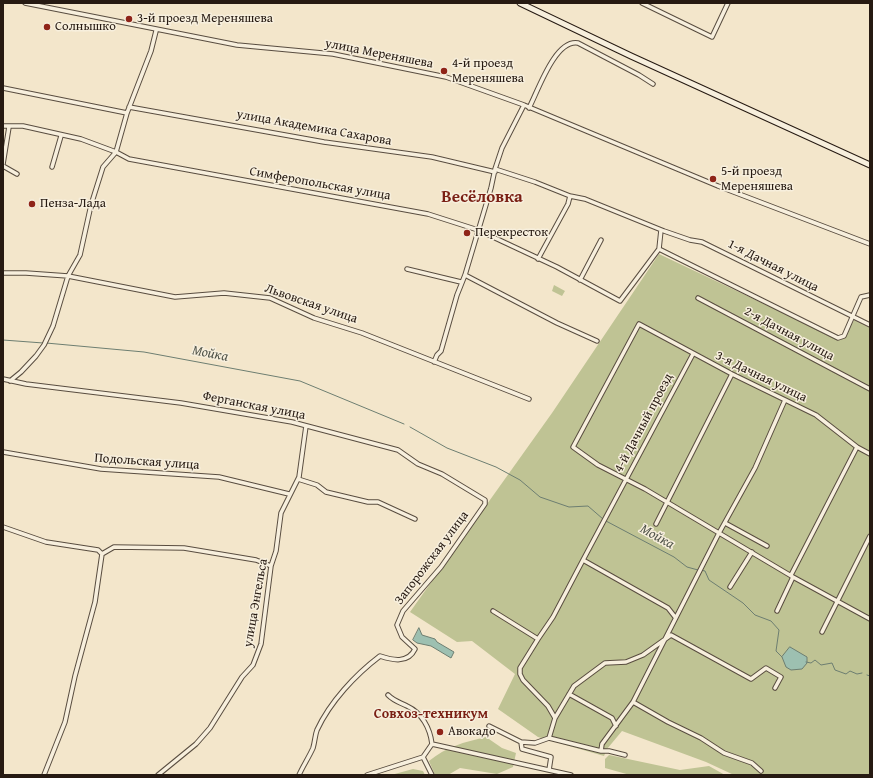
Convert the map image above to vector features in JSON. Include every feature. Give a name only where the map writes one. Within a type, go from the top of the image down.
[{"type":"street","name":"улица Мереняшева","points":[[25,3],[237,46],[333,54],[430,74],[465,83],[718,186],[870,244]]},
{"type":"street","points":[[520,3],[631,56],[870,165]]},
{"type":"street","points":[[642,3],[712,37],[728,3]]},
{"type":"street","points":[[10,381],[28,365],[44,345],[53,326],[68,276],[80,255],[91,205],[102,167],[116,152],[129,107],[151,51],[156,30]]},
{"type":"street","points":[[529,108],[556,55],[572,43],[578,43],[653,84]]},
{"type":"street","points":[[3,88],[127,113]]},
{"type":"street","points":[[434,362],[437,355],[441,351],[502,148],[524,106]]},
{"type":"street","name":"улица Академика Сахарова","points":[[129,107],[324,142],[432,157],[495,170],[570,196],[585,198],[662,231]]},
{"type":"street","name":"Симферопольская улица","points":[[3,126],[23,126],[61,136],[81,139],[116,152],[129,160],[428,214],[478,230],[620,301],[659,248]]},
{"type":"street","points":[[9,127],[3,165],[17,174]]},
{"type":"street","points":[[52,167],[61,136]]},
{"type":"street","points":[[538,259],[568,204],[570,196]]},
{"type":"street","points":[[662,231],[659,248],[838,338],[844,336],[861,297],[870,295]]},
{"type":"street","name":"1-я Дачная улица","points":[[662,231],[708,245],[870,326]]},
{"type":"street","points":[[580,280],[601,240]]},
{"type":"street","points":[[407,269],[461,282]]},
{"type":"street","name":"Львовская улица","points":[[3,273],[68,276],[175,297],[224,293],[270,298],[314,318],[362,333],[529,399]]},
{"type":"street","points":[[465,275],[557,323],[597,341]]},
{"type":"street","name":"2-я Дачная улица","points":[[698,298],[870,389]]},
{"type":"street","name":"3-я Дачная улица","points":[[625,479],[598,465],[573,447],[639,324],[693,354],[816,415],[857,447],[870,454]]},
{"type":"street","name":"4-й Дачный проезд","points":[[555,718],[548,706],[523,680],[520,674],[520,668],[553,617],[612,501],[693,354]]},
{"type":"street","points":[[656,524],[732,374]]},
{"type":"street","name":"Ферганская улица","points":[[3,379],[26,384],[181,403],[292,422],[398,450],[418,464],[442,474],[485,500]]},
{"type":"street","points":[[601,751],[602,744],[633,702],[675,617],[755,468],[785,400]]},
{"type":"street","name":"улица Энгельса","points":[[158,775],[196,744],[210,728],[242,677],[253,665],[261,644],[271,566],[276,551],[281,513],[289,494],[298,479],[306,426]]},
{"type":"street","points":[[777,611],[792,576],[857,447]]},
{"type":"street","name":"Подольская улица","points":[[3,452],[101,470],[219,477],[289,494]]},
{"type":"street","points":[[298,479],[317,485],[326,492],[368,502],[378,502],[415,520]]},
{"type":"street","points":[[625,479],[667,502],[792,576],[870,619]]},
{"type":"street","name":"Запорожская улица","points":[[299,775],[309,758],[317,738],[316,732],[326,713],[362,670],[380,656],[399,660],[408,658],[413,654],[415,649],[402,637],[397,625],[403,611],[441,567],[485,504],[485,500]]},
{"type":"street","points":[[725,523],[767,546]]},
{"type":"street","points":[[3,527],[46,542],[98,550],[102,554]]},
{"type":"street","points":[[822,632],[870,536]]},
{"type":"street","points":[[102,554],[114,547],[184,548],[256,560],[271,566]]},
{"type":"street","points":[[730,587],[752,552]]},
{"type":"street","points":[[44,775],[65,722],[75,676],[95,602],[102,554]]},
{"type":"street","points":[[583,560],[668,608],[675,617]]},
{"type":"street","points":[[492,611],[538,639]]},
{"type":"street","points":[[549,738],[555,718],[574,686],[605,663],[626,662],[643,655],[671,635],[751,679],[766,668],[781,676],[775,688]]},
{"type":"street","points":[[569,694],[612,718],[616,726]]},
{"type":"street","points":[[367,775],[422,757],[432,744],[429,728],[420,716],[408,706],[394,701],[388,695]]},
{"type":"street","points":[[633,702],[668,722],[701,738],[724,753],[752,763],[761,771]]},
{"type":"street","points":[[489,726],[521,742],[535,743],[549,738],[601,751],[609,751],[625,755]]},
{"type":"street","points":[[521,742],[522,749],[551,757],[549,770]]},
{"type":"street","points":[[432,744],[571,775]]},
{"type":"street","points":[[422,757],[432,775]]},
{"type":"shaded area","points":[[659,254],[840,340],[845,336],[854,320],[870,328],[870,775],[734,775],[706,762],[622,731],[607,749],[604,756],[538,737],[498,709],[515,674],[472,641],[457,642],[410,612],[552,413]]},
{"type":"shaded area","points":[[554,285],[565,291],[562,296],[552,291]]},
{"type":"shaded area","points":[[419,628],[422,635],[435,639],[437,642],[454,652],[451,658],[431,646],[417,643],[413,640]]},
{"type":"shaded area","points":[[790,647],[807,657],[807,663],[802,669],[791,670],[786,667],[782,657]]},
{"type":"shaded area","points":[[486,737],[502,748],[516,753],[513,767],[497,774],[460,768],[448,775],[435,775],[429,761],[435,756],[456,746]]},
{"type":"shaded area","points":[[609,755],[680,770],[709,766],[725,775],[630,775],[605,768],[605,759]]},
{"type":"shaded area","points":[[413,769],[423,771],[425,775],[391,775]]},
{"type":"waterway","name":"Мойка","points":[[3,340],[43,343]]},
{"type":"waterway","name":"Мойка","points":[[46,343],[144,352],[300,381],[404,424]]},
{"type":"waterway","name":"Мойка","points":[[410,427],[447,448],[496,467],[520,480],[540,497],[569,507],[588,506],[603,519]]},
{"type":"waterway","name":"Мойка","points":[[606,521],[674,557],[687,567],[698,570]]},
{"type":"waterway","name":"Мойка","points":[[701,570],[705,571],[709,580],[743,603],[755,615],[771,621],[779,630],[776,651],[782,657]]},
{"type":"waterway","name":"Мойка","points":[[806,662],[811,663],[815,660],[821,665],[832,663],[835,670],[846,674],[850,671],[857,674],[862,673]]},
{"type":"place","name":"3-й проезд Мереняшева","points":[[129,19]]},
{"type":"place","name":"Солнышко","points":[[47,27]]},
{"type":"place","name":"4-й проезд Мереняшева","points":[[444,71]]},
{"type":"place","name":"5-й проезд Мереняшева","points":[[713,179]]},
{"type":"place","name":"Пенза-Лада","points":[[32,204]]},
{"type":"place","name":"Перекресток","points":[[467,233]]},
{"type":"place","name":"Авокадо","points":[[440,732]]},
{"type":"district","name":"Весёловка","points":[[482,198]]},
{"type":"district","name":"Совхоз-техникум","points":[[431,714]]}]
